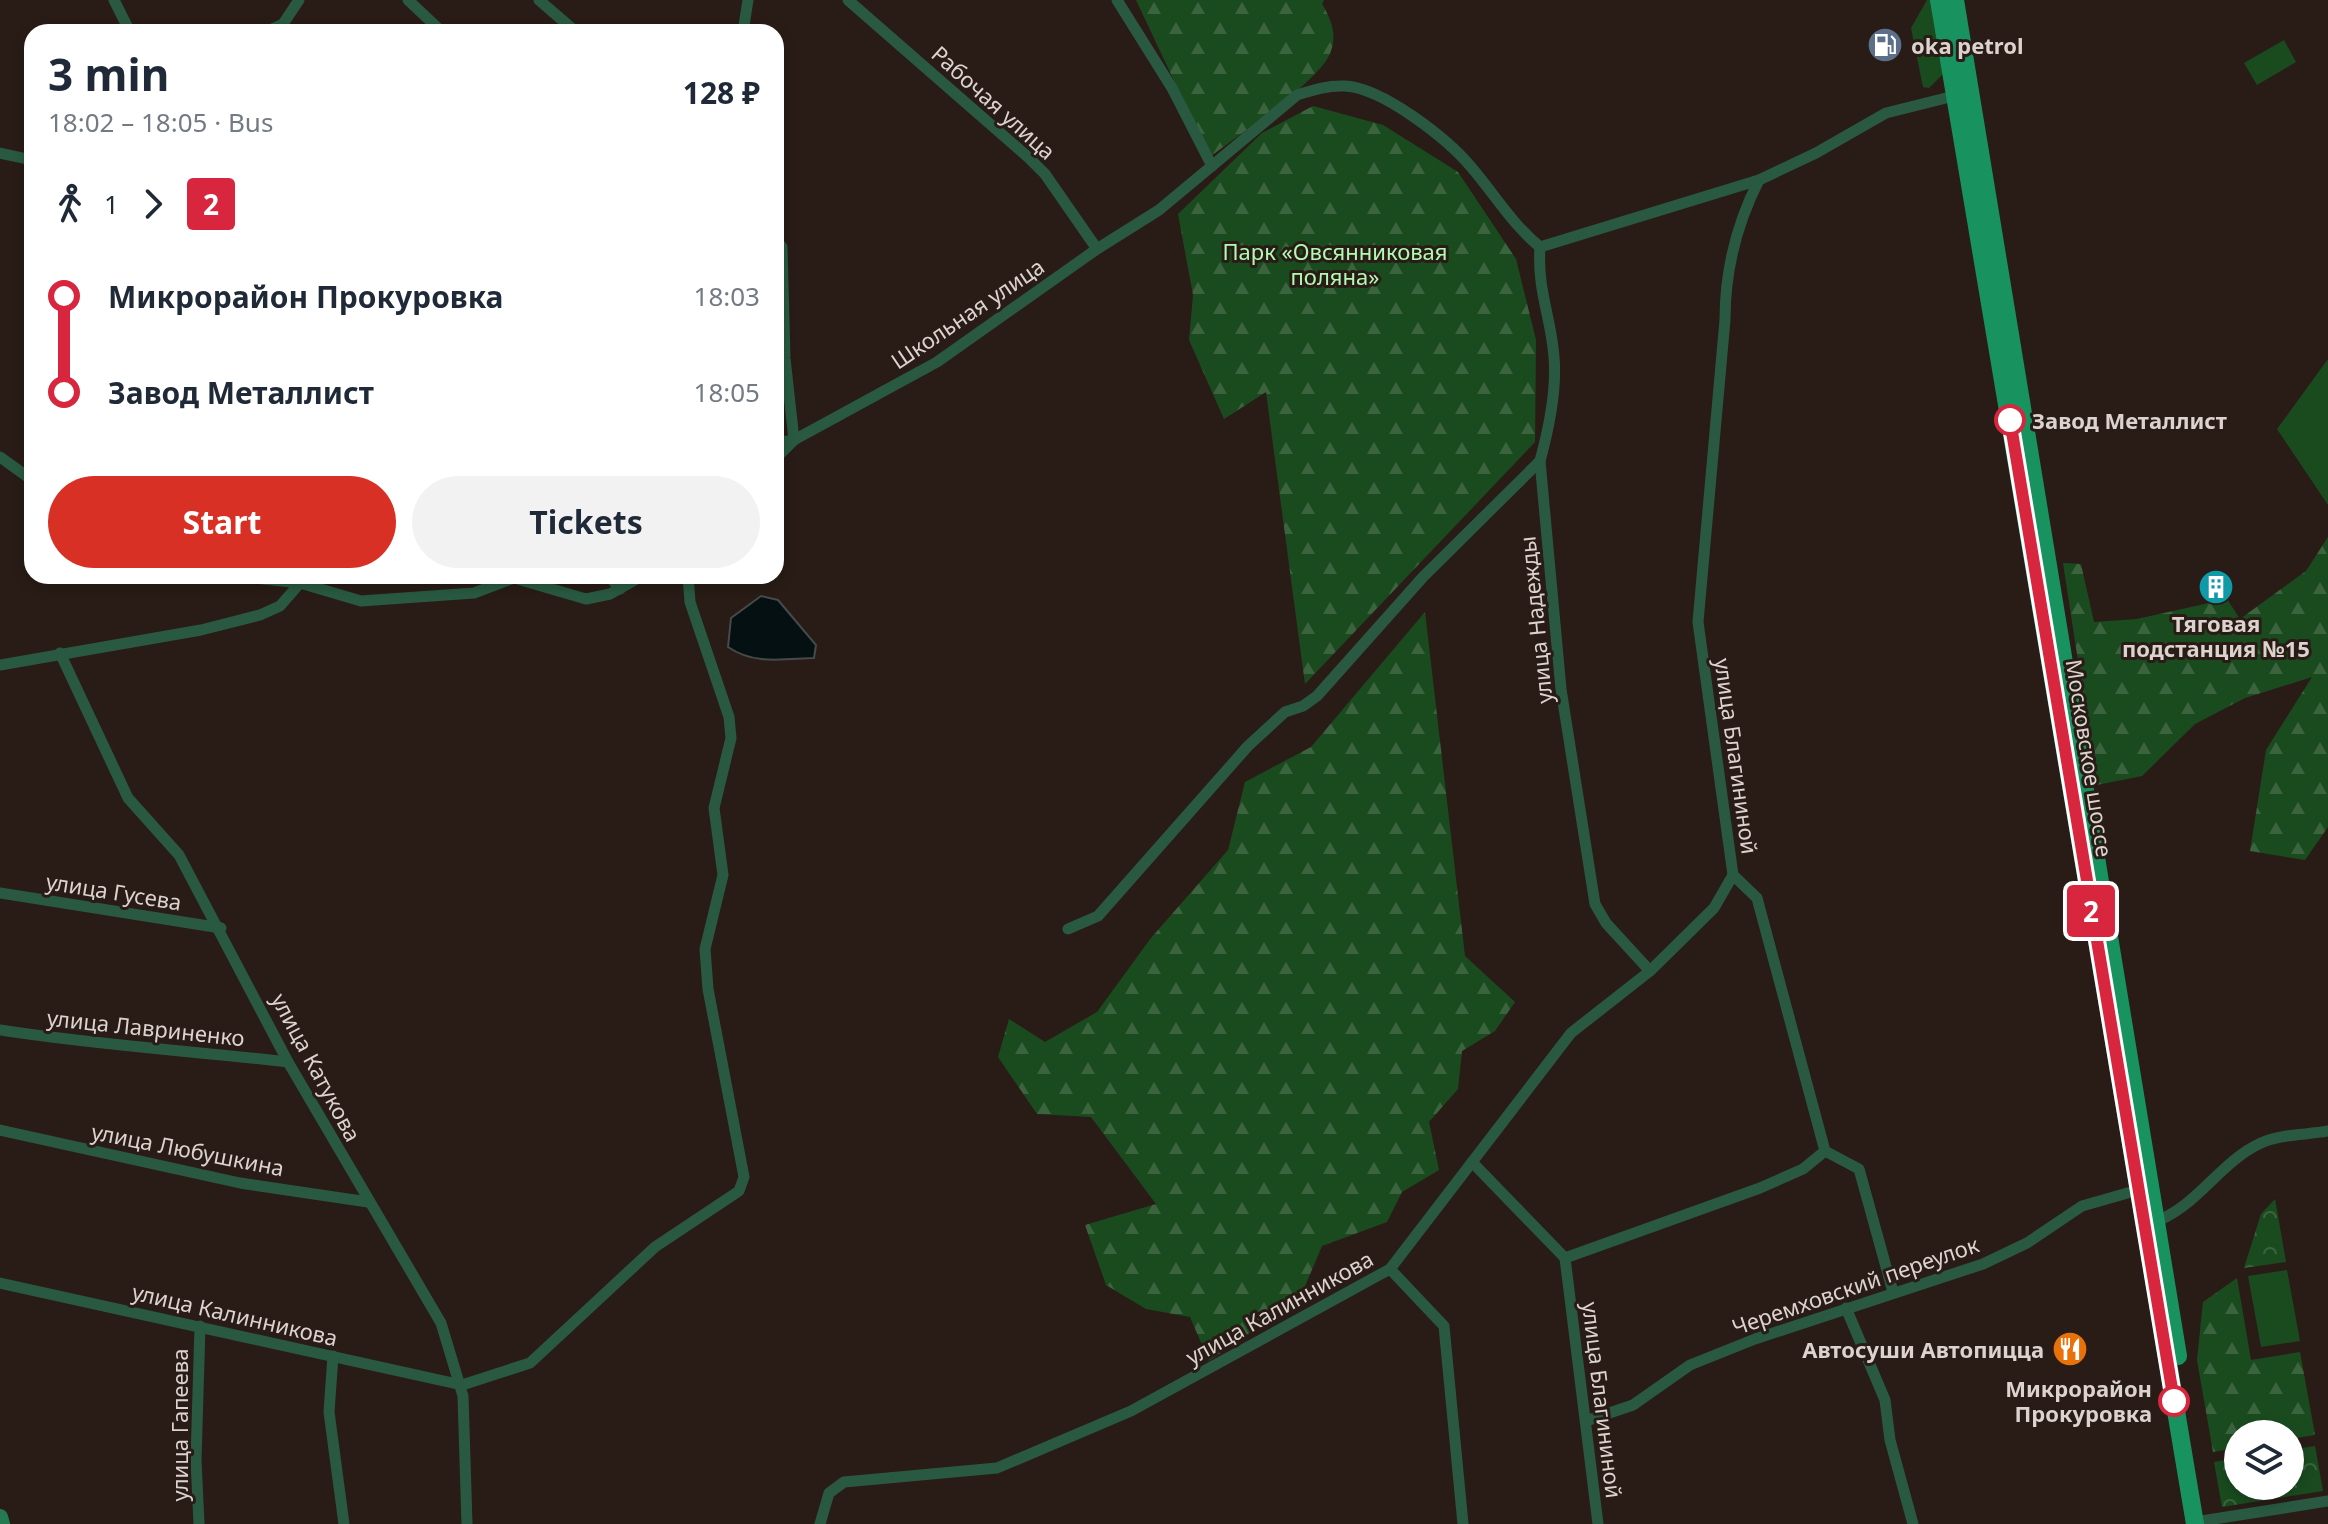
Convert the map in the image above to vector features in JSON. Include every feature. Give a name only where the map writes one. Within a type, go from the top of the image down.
[{"type":"main road","name":"Московское шоссе","points":[[1939,0],[1963,94],[2201,1523]]},
{"type":"main road","name":"Московское шоссе","points":[[1955,0],[1963,94],[2138,1190],[2150,1224]]},
{"type":"main road","points":[[0,1517],[2,1524]]},
{"type":"street","points":[[114,0],[126,24]]},
{"type":"street","points":[[283,24],[299,0]]},
{"type":"street","points":[[408,0],[434,24]]},
{"type":"street","points":[[539,0],[567,24]]},
{"type":"street","points":[[744,24],[748,0]]},
{"type":"street","name":"Рабочая улица","points":[[848,0],[1045,174],[1097,249]]},
{"type":"street","points":[[1117,0],[1172,88],[1212,166]]},
{"type":"street","name":"Школьная улица","points":[[784,450],[794,440],[937,362],[1097,249],[1152,215],[1297,95],[1321,87],[1347,86],[1380,97],[1403,110],[1457,152],[1519,229],[1540,247]]},
{"type":"street","points":[[1540,247],[1759,180],[1816,153],[1886,113],[1963,94]]},
{"type":"street","points":[[0,153],[24,158]]},
{"type":"street","name":"улица Благининой","points":[[1759,180],[1742,214],[1725,280],[1725,320],[1698,622],[1733,875],[1757,898],[1825,1151]]},
{"type":"street","name":"улица Надежды","points":[[1540,247],[1538,281],[1555,359],[1549,425],[1540,461],[1561,689],[1595,904],[1606,923],[1650,971]]},
{"type":"street","points":[[784,321],[794,440],[784,442]]},
{"type":"street","points":[[0,457],[24,474]]},
{"type":"street","points":[[1068,929],[1098,916],[1248,746],[1285,712],[1303,706],[1317,696],[1423,577],[1540,461]]},
{"type":"street","points":[[0,665],[201,630],[260,615],[280,606],[299,584]]},
{"type":"street","points":[[303,584],[361,601],[474,593],[498,584]]},
{"type":"street","points":[[535,584],[586,599],[628,584]]},
{"type":"street","points":[[616,584],[620,589]]},
{"type":"street","points":[[462,1385],[530,1363],[655,1247],[739,1191],[744,1177],[708,989],[705,949],[723,875],[714,808],[731,738],[729,717],[690,602],[689,584]]},
{"type":"street","name":"улица Катукова","points":[[60,653],[128,798],[179,855],[221,928],[288,1062],[441,1323],[462,1385],[467,1524]]},
{"type":"street","name":"улица Калинникова","points":[[820,1524],[829,1493],[844,1482],[959,1473],[1009,1463],[1131,1411],[1390,1269],[1571,1033],[1650,971],[1714,908],[1733,875]]},
{"type":"street","name":"улица Гусева","points":[[0,893],[221,928]]},
{"type":"street","name":"улица Лавриненко","points":[[0,1030],[82,1043],[181,1049],[288,1062]]},
{"type":"street","name":"улица Любушкина","points":[[0,1130],[240,1183],[368,1202]]},
{"type":"street","points":[[2150,1224],[2185,1207],[2247,1151],[2264,1141],[2328,1131]]},
{"type":"street","points":[[1472,1162],[1565,1258],[1760,1188],[1803,1169],[1825,1151],[1859,1169],[1893,1292]]},
{"type":"street","name":"Черемховский переулок","points":[[1586,1421],[1633,1405],[1690,1365],[1846,1308],[1983,1264],[2027,1243],[2082,1206],[2138,1190]]},
{"type":"street","name":"улица Благининой","points":[[1565,1258],[1598,1524]]},
{"type":"street","points":[[1390,1269],[1444,1326],[1463,1524]]},
{"type":"street","name":"улица Калинникова","points":[[0,1283],[462,1385]]},
{"type":"street","points":[[1846,1308],[1885,1400],[1890,1440],[1913,1524]]},
{"type":"street","name":"улица Гапеева","points":[[199,1524],[196,1460],[200,1326]]},
{"type":"street","points":[[333,1356],[329,1412],[344,1524]]},
{"type":"street","points":[[2201,1523],[2328,1501]]},
{"type":"green space","points":[[1136,0],[1324,0],[1322,4],[1332,27],[1333,45],[1324,63],[1296,92],[1210,157]]},
{"type":"green space","points":[[1927,0],[1934,0],[1945,72],[1929,88],[1923,87],[1911,28]]},
{"type":"green space","points":[[2284,40],[2296,62],[2257,85],[2244,63]]},
{"type":"green space","name":"Парк «Овсянниковая поляна»","points":[[1313,106],[1383,125],[1458,172],[1516,259],[1536,340],[1535,442],[1305,684],[1266,392],[1224,419],[1189,340],[1193,295],[1178,214],[1262,133]]},
{"type":"green space","points":[[2328,359],[2328,505],[2277,429]]},
{"type":"green space","points":[[2328,537],[2328,827],[2305,860],[2250,851],[2266,750],[2312,677],[2245,698],[2195,724],[2142,776],[2097,785],[2063,563],[2081,564],[2094,622],[2137,619],[2227,599],[2240,619],[2306,571]]},
{"type":"green space","points":[[1425,612],[1465,956],[1515,1002],[1495,1031],[1462,1051],[1458,1089],[1429,1122],[1439,1170],[1402,1192],[1387,1222],[1322,1246],[1300,1298],[1209,1361],[1190,1317],[1146,1309],[1106,1285],[1085,1225],[1156,1204],[1091,1117],[1037,1114],[998,1057],[1009,1019],[1045,1042],[1097,1012],[1151,938],[1228,850],[1245,782],[1311,747]]},
{"type":"green space","points":[[2275,1199],[2286,1262],[2244,1268],[2261,1214]]},
{"type":"green space","points":[[2287,1270],[2300,1341],[2261,1347],[2248,1276]]},
{"type":"green space","points":[[2237,1278],[2251,1360],[2300,1352],[2315,1435],[2304,1437],[2304,1420],[2224,1420],[2224,1450],[2213,1452],[2197,1360],[2203,1302]]},
{"type":"green space","points":[[2315,1446],[2323,1491],[2304,1494],[2304,1448]]},
{"type":"green space","points":[[2224,1460],[2224,1500],[2266,1500],[2222,1507],[2214,1462]]},
{"type":"shaded area","points":[[761,596],[778,600],[816,645],[814,658],[758,659],[728,647],[731,618]]},
{"type":"bus line","name":"2","points":[[2010,420],[2174,1401]]},
{"type":"place","name":"oka petrol","points":[[1885,45]]},
{"type":"place","name":"Завод Металлист","points":[[2010,420]]},
{"type":"place","name":"Тяговая подстанция №15","points":[[2216,587]]},
{"type":"place","name":"Автосуши Автопицца","points":[[2070,1349]]},
{"type":"place","name":"Микрорайон Прокуровка","points":[[2174,1401]]}]
